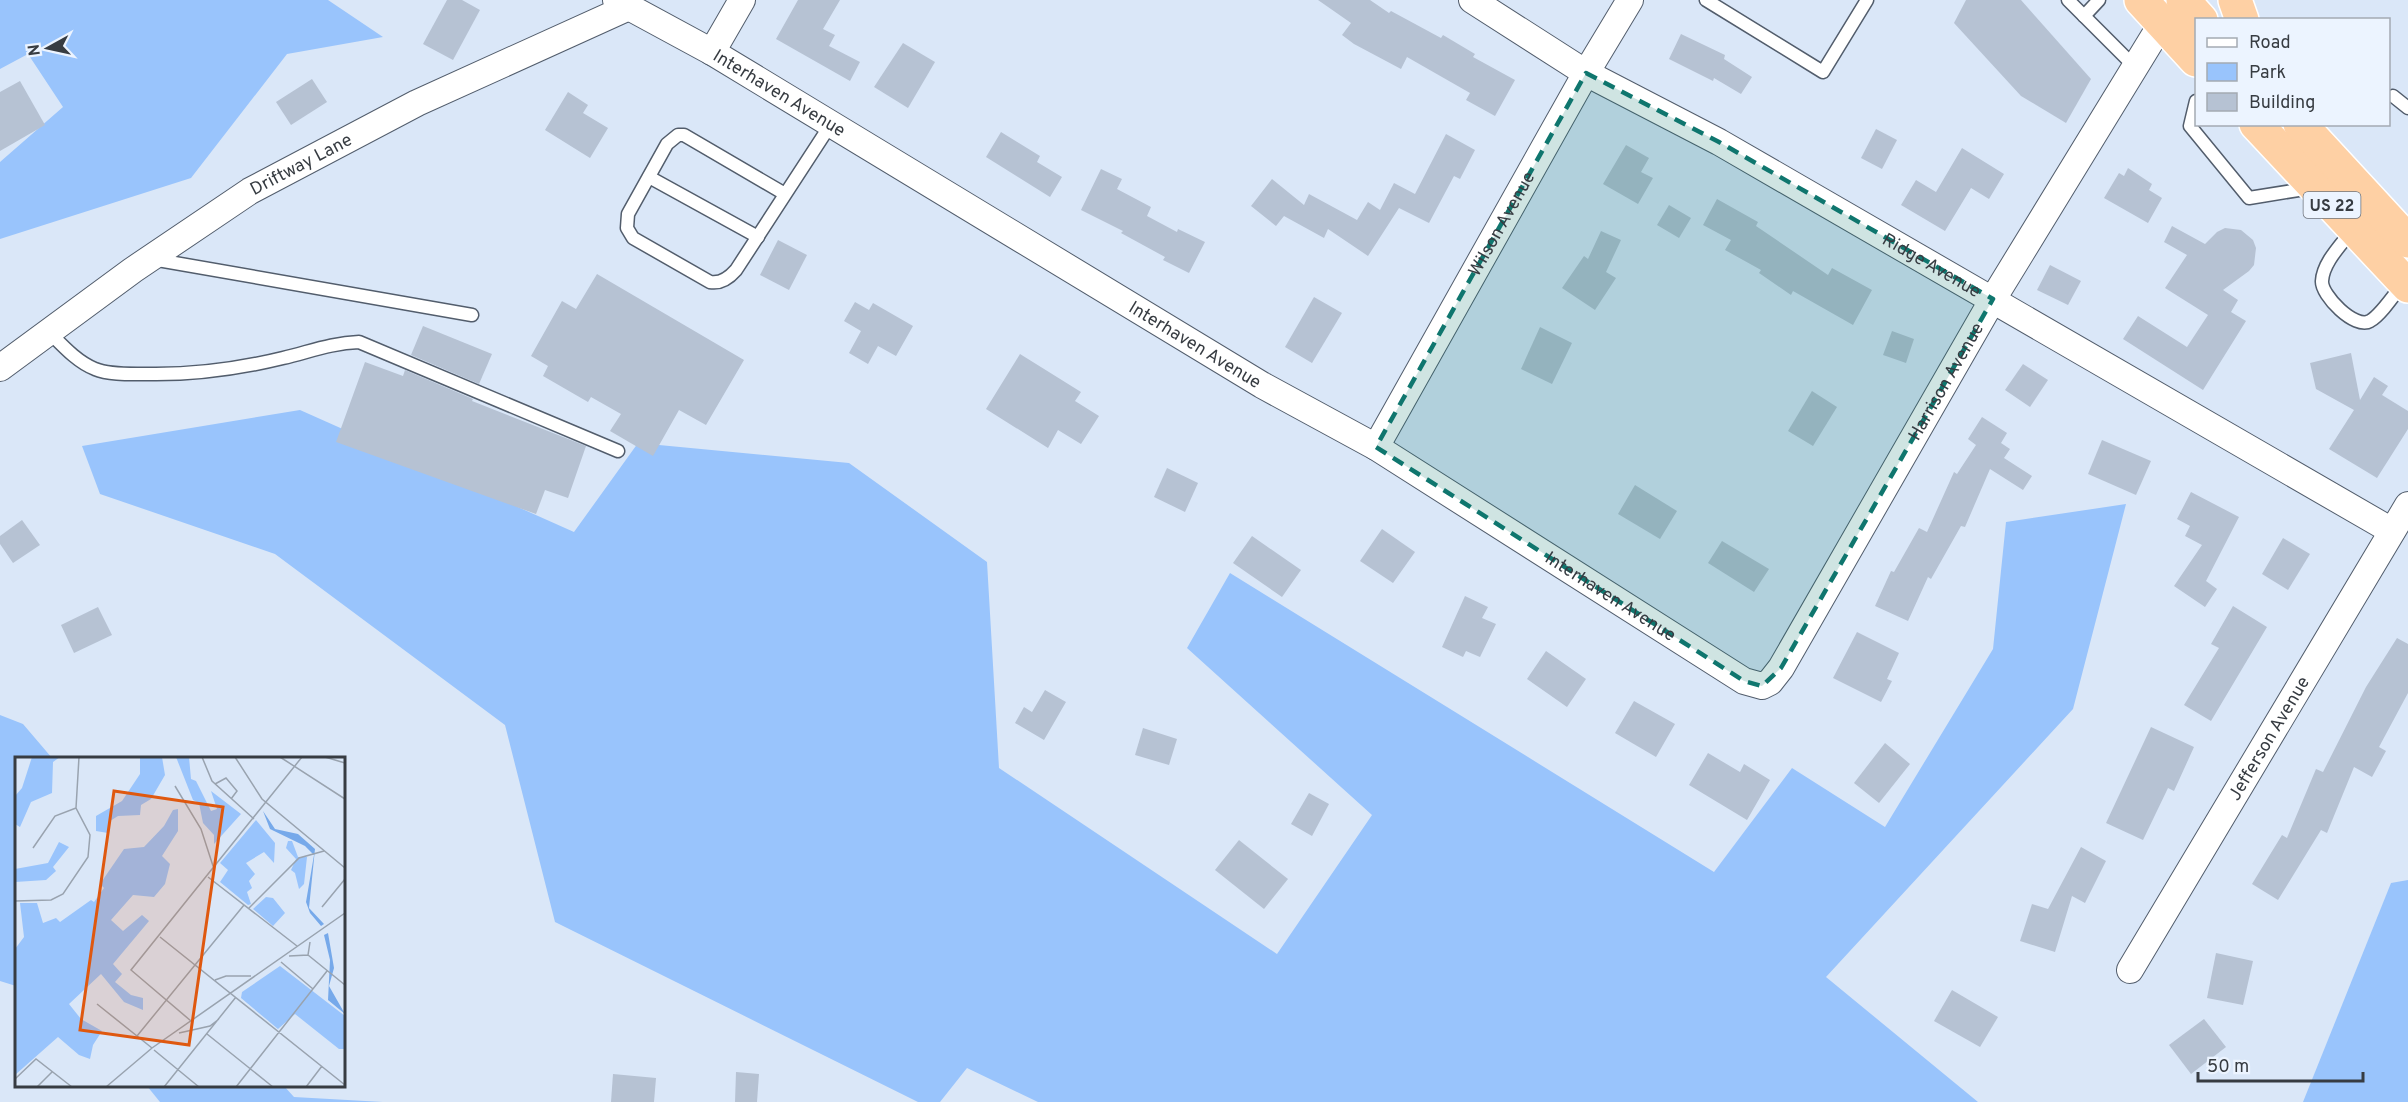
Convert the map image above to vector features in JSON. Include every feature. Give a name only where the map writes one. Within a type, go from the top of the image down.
[{"type":"highway","points":[[2235,0],[2241,18]]},
{"type":"highway","points":[[2162,8],[2195,18]]},
{"type":"highway","points":[[2162,8],[2195,58]]},
{"type":"highway","name":"US 22","points":[[2258,126],[2406,284]]},
{"type":"highway","name":"US 22","points":[[2302,126],[2408,241]]},
{"type":"street","points":[[712,52],[742,0]]},
{"type":"street","name":"Ridge Avenue","points":[[1472,0],[1586,73],[1719,142],[2392,531]]},
{"type":"street","name":"Wilson Avenue","points":[[1376,447],[1586,73],[1630,0]]},
{"type":"street","name":"Interhaven Avenue","points":[[623,3],[712,52],[1262,386],[1376,447],[1744,681],[1762,686],[1770,681]]},
{"type":"street","name":"Driftway Lane","points":[[0,368],[151,258],[261,186],[417,104],[623,3]]},
{"type":"street","name":"Harrison Avenue","points":[[1770,681],[1781,668],[1993,299],[2135,67],[2162,8]]},
{"type":"street","name":"Jefferson Avenue","points":[[2130,970],[2408,505]]},
{"type":"lane","points":[[1706,0],[1822,72],[1867,0]]},
{"type":"lane","points":[[2068,0],[2135,67]]},
{"type":"lane","points":[[2084,16],[2099,0]]},
{"type":"lane","points":[[2393,96],[2408,108]]},
{"type":"lane","points":[[2195,105],[2190,126],[2249,198],[2315,187]]},
{"type":"lane","points":[[785,194],[684,135],[672,139],[667,144],[628,214],[626,222],[633,238],[710,282],[715,283],[726,279],[736,270],[831,124]]},
{"type":"lane","points":[[649,177],[758,237]]},
{"type":"lane","points":[[2354,228],[2326,266],[2322,281],[2323,292],[2352,320],[2362,324],[2371,321],[2406,284]]},
{"type":"lane","points":[[151,258],[472,315]]},
{"type":"lane","points":[[49,332],[71,354],[96,370],[132,374],[185,375],[284,358],[338,342],[359,342],[618,451]]},
{"type":"highlighted area","points":[[1586,73],[1719,142],[1993,299],[1781,668],[1762,686],[1744,681],[1376,447]]},
{"type":"green space","points":[[0,0],[328,0],[383,37],[287,54],[191,178],[0,239],[0,162],[63,107],[28,54],[0,69]]},
{"type":"green space","points":[[300,410],[574,532],[638,443],[849,463],[987,562],[999,768],[1277,954],[1372,815],[1187,648],[1230,573],[1714,872],[1792,768],[1885,827],[1993,649],[2006,522],[2126,504],[2073,709],[1826,977],[1978,1102],[1038,1102],[967,1068],[940,1102],[918,1102],[555,922],[505,725],[275,554],[100,494],[82,446]]},
{"type":"green space","points":[[0,715],[23,724],[51,757],[15,757],[15,986],[0,981]]},
{"type":"green space","points":[[2408,880],[2408,1102],[2303,1102],[2391,883]]},
{"type":"green space","points":[[148,1087],[285,1087],[294,1097],[383,1102],[160,1102]]},
{"type":"building","points":[[447,0],[462,0],[480,10],[453,60],[423,44]]},
{"type":"building","points":[[798,0],[840,0],[823,29],[835,35],[829,46],[860,62],[850,81],[776,39]]},
{"type":"building","points":[[1318,0],[1370,0],[1389,13],[1391,11],[1441,38],[1443,35],[1475,54],[1473,57],[1515,80],[1495,116],[1466,100],[1470,93],[1407,57],[1401,69],[1354,44],[1342,35],[1351,23]]},
{"type":"building","points":[[1966,0],[2021,0],[2091,79],[2066,123],[2021,96],[1954,23]]},
{"type":"building","points":[[1681,34],[1725,55],[1724,59],[1752,77],[1741,94],[1714,78],[1713,81],[1669,59]]},
{"type":"building","points":[[903,43],[935,62],[908,108],[874,87]]},
{"type":"building","points":[[312,79],[327,102],[291,125],[276,102]]},
{"type":"building","points":[[20,81],[45,125],[0,151],[0,92]]},
{"type":"building","points":[[568,92],[588,105],[583,113],[608,128],[590,158],[545,130]]},
{"type":"building","points":[[1876,129],[1897,140],[1882,169],[1861,158]]},
{"type":"building","points":[[1001,132],[1040,156],[1037,162],[1062,177],[1050,197],[986,157]]},
{"type":"building","points":[[1446,134],[1475,150],[1460,179],[1454,176],[1429,223],[1399,208],[1368,256],[1328,229],[1324,238],[1284,216],[1276,226],[1251,206],[1272,179],[1304,205],[1309,194],[1357,220],[1368,202],[1380,210],[1394,183],[1415,194]]},
{"type":"building","points":[[1626,145],[1649,158],[1641,172],[1653,178],[1638,204],[1603,184]]},
{"type":"building","points":[[1962,148],[2004,174],[1989,199],[1971,188],[1945,231],[1901,205],[1916,180],[1936,192]]},
{"type":"building","points":[[2128,168],[2152,184],[2149,190],[2162,198],[2148,223],[2104,198],[2119,173],[2124,176]]},
{"type":"building","points":[[1101,169],[1122,179],[1117,189],[1151,207],[1147,216],[1177,232],[1178,229],[1205,242],[1189,273],[1163,260],[1165,257],[1121,233],[1123,231],[1081,210]]},
{"type":"building","points":[[1717,199],[1758,222],[1756,226],[1828,275],[1832,268],[1872,290],[1853,325],[1793,291],[1791,295],[1759,273],[1761,270],[1725,250],[1731,240],[1703,225]]},
{"type":"building","points":[[1669,205],[1691,218],[1679,238],[1657,225]]},
{"type":"building","points":[[2172,226],[2205,244],[2217,232],[2225,228],[2241,230],[2253,240],[2256,248],[2254,265],[2223,290],[2238,300],[2231,312],[2246,321],[2203,390],[2123,339],[2138,316],[2187,347],[2208,315],[2165,288],[2187,255],[2164,242]]},
{"type":"building","points":[[1601,231],[1621,240],[1606,272],[1616,278],[1595,310],[1562,288],[1584,256],[1588,259]]},
{"type":"building","points":[[778,240],[807,255],[789,290],[760,275]]},
{"type":"building","points":[[2050,265],[2081,281],[2068,305],[2037,290]]},
{"type":"building","points":[[597,274],[744,360],[706,425],[679,410],[653,456],[610,431],[621,414],[591,397],[588,402],[543,376],[548,366],[531,356],[562,301],[576,309]]},
{"type":"building","points":[[1314,297],[1342,313],[1312,363],[1285,347]]},
{"type":"building","points":[[855,302],[869,310],[873,303],[913,326],[896,356],[878,346],[868,364],[849,353],[861,331],[844,321]]},
{"type":"building","points":[[423,326],[492,354],[479,384],[411,355]]},
{"type":"building","points":[[1540,327],[1572,343],[1552,384],[1521,369]]},
{"type":"building","points":[[1892,331],[1914,339],[1906,363],[1883,355]]},
{"type":"building","points":[[2351,353],[2360,400],[2374,377],[2388,386],[2382,395],[2408,411],[2408,429],[2377,478],[2329,449],[2354,410],[2316,389],[2310,363]]},
{"type":"building","points":[[1020,354],[1081,392],[1075,401],[1099,416],[1081,444],[1058,430],[1048,448],[986,409]]},
{"type":"building","points":[[365,362],[403,376],[405,370],[473,399],[472,401],[586,446],[568,498],[545,490],[536,514],[336,442]]},
{"type":"building","points":[[2023,364],[2048,380],[2030,407],[2005,390]]},
{"type":"building","points":[[1812,391],[1837,407],[1813,446],[1788,431]]},
{"type":"building","points":[[1982,417],[2007,433],[2001,443],[2010,449],[2004,458],[2032,476],[2023,490],[1990,469],[1965,527],[1961,526],[1931,579],[1928,577],[1908,621],[1875,606],[1891,571],[1894,572],[1919,528],[1927,532],[1954,472],[1957,474],[1976,445],[1968,439]]},
{"type":"building","points":[[2102,440],[2151,461],[2136,495],[2088,474]]},
{"type":"building","points":[[1167,468],[1198,483],[1185,512],[1154,497]]},
{"type":"building","points":[[1635,485],[1677,511],[1660,539],[1618,514]]},
{"type":"building","points":[[2191,492],[2239,517],[2206,581],[2217,589],[2205,607],[2174,586],[2202,545],[2185,536],[2190,526],[2177,519]]},
{"type":"building","points":[[22,520],[40,545],[13,563],[0,544],[0,536]]},
{"type":"building","points":[[1382,529],[1415,552],[1393,583],[1360,561]]},
{"type":"building","points":[[1252,536],[1301,570],[1282,597],[1233,563]]},
{"type":"building","points":[[2283,538],[2310,554],[2288,590],[2262,574]]},
{"type":"building","points":[[1722,541],[1769,569],[1754,592],[1708,563]]},
{"type":"building","points":[[1465,596],[1488,607],[1482,618],[1496,624],[1480,657],[1466,651],[1463,657],[1442,647]]},
{"type":"building","points":[[2233,606],[2267,627],[2211,721],[2184,705],[2219,648],[2211,644]]},
{"type":"building","points":[[98,607],[112,635],[74,653],[61,625]]},
{"type":"building","points":[[1857,632],[1899,653],[1887,679],[1892,681],[1881,702],[1833,678]]},
{"type":"building","points":[[2397,638],[2408,644],[2408,693],[2379,747],[2386,751],[2372,777],[2354,767],[2327,833],[2321,830],[2278,900],[2252,884],[2282,835],[2287,838],[2316,769],[2323,772],[2366,687]]},
{"type":"building","points":[[1546,651],[1586,679],[1567,707],[1527,679]]},
{"type":"building","points":[[1045,690],[1066,702],[1044,740],[1015,723],[1024,707],[1032,712]]},
{"type":"building","points":[[1634,701],[1675,724],[1656,757],[1615,733]]},
{"type":"building","points":[[2151,727],[2194,747],[2174,791],[2168,788],[2143,840],[2106,823]]},
{"type":"building","points":[[1143,728],[1177,739],[1169,765],[1135,755]]},
{"type":"building","points":[[1885,743],[1910,764],[1879,803],[1854,783]]},
{"type":"building","points":[[1708,753],[1740,772],[1744,764],[1770,780],[1747,820],[1689,785]]},
{"type":"building","points":[[1309,793],[1329,804],[1312,836],[1291,824]]},
{"type":"building","points":[[1239,840],[1288,879],[1264,909],[1215,870]]},
{"type":"building","points":[[2081,847],[2106,861],[2085,903],[2072,896],[2055,952],[2020,941],[2032,904],[2048,909]]},
{"type":"building","points":[[2216,953],[2253,961],[2243,1005],[2207,998]]},
{"type":"building","points":[[1952,990],[1998,1017],[1980,1047],[1934,1021]]},
{"type":"building","points":[[2204,1019],[2226,1047],[2191,1074],[2169,1045]]},
{"type":"building","points":[[736,1072],[759,1074],[757,1102],[735,1102]]},
{"type":"building","points":[[613,1074],[656,1078],[654,1102],[611,1102]]}]
